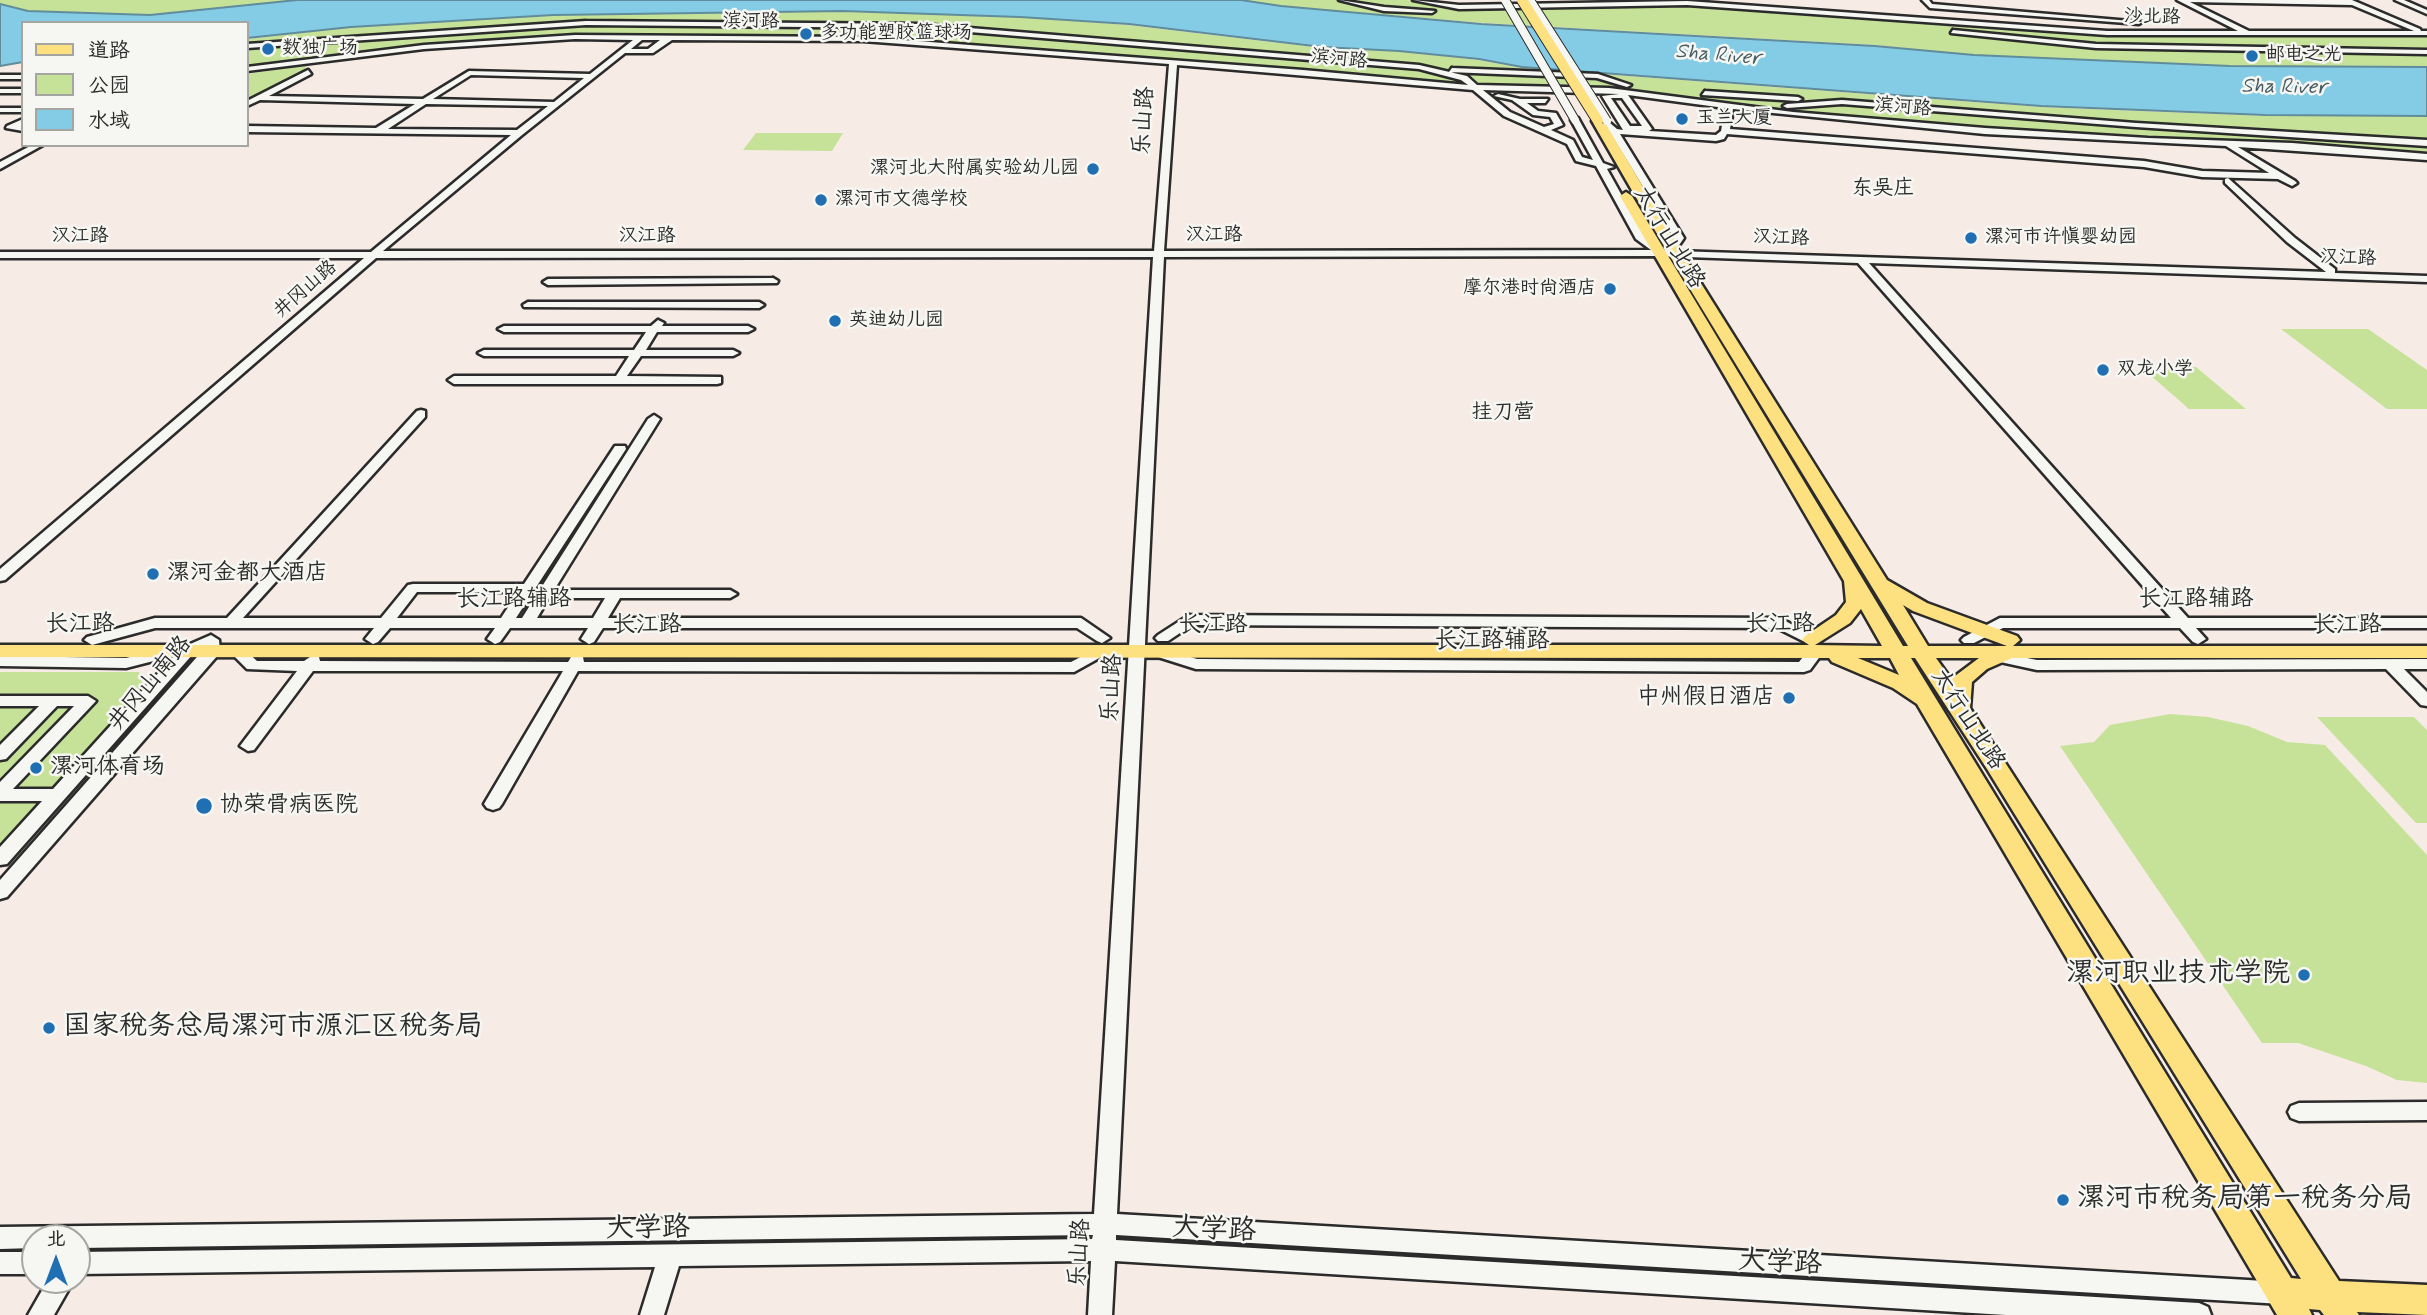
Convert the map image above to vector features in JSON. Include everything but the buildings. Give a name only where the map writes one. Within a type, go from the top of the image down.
[{"type":"main road","points":[[1512,0],[1597,124]]},
{"type":"main road","points":[[1522,0],[1597,124]]},
{"type":"main road","name":"太行山北路","points":[[1597,124],[1605,165],[1666,251],[1880,583],[1931,707],[2288,1304]]},
{"type":"main road","name":"太行山北路","points":[[1597,124],[1666,251],[1854,581],[1959,707],[2337,1306]]},
{"type":"main road","points":[[1854,581],[1856,602],[1843,619],[1814,645],[1901,683],[1931,707]]},
{"type":"main road","points":[[1880,583],[1976,641]]},
{"type":"main road","name":"长江路","points":[[0,651],[179,651],[379,631],[501,631],[586,645]]},
{"type":"main road","name":"长江路","points":[[2009,650],[2191,631],[2427,639]]},
{"type":"main road","name":"长江路","points":[[0,640],[92,640],[212,646],[238,652],[313,659],[586,645],[1906,646],[1976,641],[2009,650],[2427,652]]},
{"type":"main road","points":[[1959,707],[1961,680],[1980,665],[2009,650]]},
{"type":"main road","name":"大学路","points":[[2288,1304],[2337,1306],[2427,1300]]},
{"type":"street","points":[[1342,0],[1407,10],[1435,11],[1459,7]]},
{"type":"street","name":"沙北路","points":[[1416,0],[1459,7],[1500,2],[1566,7],[1667,3],[1820,8],[2107,33],[2251,35],[2427,32]]},
{"type":"street","points":[[1530,0],[1597,124]]},
{"type":"street","points":[[1925,0],[1930,6],[2139,22]]},
{"type":"street","points":[[1969,0],[1988,16],[1988,24]]},
{"type":"street","points":[[2180,0],[2352,1],[2427,32]]},
{"type":"street","points":[[2180,0],[2251,35]]},
{"type":"street","points":[[2398,0],[2427,12]]},
{"type":"street","points":[[1500,2],[1597,124],[1716,138],[1721,137],[1725,131],[1729,106]]},
{"type":"street","points":[[1566,7],[1671,13]]},
{"type":"street","points":[[1708,14],[1945,31],[2096,46],[2427,52]]},
{"type":"street","points":[[248,46],[586,23],[921,26],[1439,70],[1598,76],[1642,88],[2427,143]]},
{"type":"street","name":"滨河路","points":[[248,69],[424,47],[575,37],[863,39],[1173,63],[1481,92],[1623,93],[1729,106],[2092,138],[2226,143],[2427,157]]},
{"type":"street","name":"井冈山路","points":[[0,577],[377,252],[519,133],[641,37]]},
{"type":"street","points":[[623,51],[650,51],[673,37]]},
{"type":"street","name":"乐山路","points":[[1100,1315],[1159,252],[1173,63]]},
{"type":"street","points":[[1439,70],[1464,78],[1507,114],[1570,142],[1579,159],[1605,165]]},
{"type":"street","points":[[248,103],[308,72]]},
{"type":"street","points":[[378,131],[469,74],[591,76]]},
{"type":"street","points":[[0,77],[21,77]]},
{"type":"street","points":[[0,84],[21,84]]},
{"type":"street","points":[[0,91],[21,91]]},
{"type":"street","points":[[1481,92],[1514,97],[1536,113],[1553,115]]},
{"type":"street","points":[[1623,93],[1640,118],[1648,130],[1627,129],[1606,96],[1623,93]]},
{"type":"street","points":[[1518,101],[1543,97],[1559,125],[1544,130]]},
{"type":"street","points":[[257,98],[556,104]]},
{"type":"street","points":[[1792,110],[1832,102]]},
{"type":"street","points":[[0,110],[21,110]]},
{"type":"street","points":[[0,132],[21,122]]},
{"type":"street","points":[[10,128],[21,128]]},
{"type":"street","points":[[248,129],[519,133]]},
{"type":"street","points":[[2204,129],[2292,183]]},
{"type":"street","points":[[1725,131],[2144,164],[2202,174],[2281,176]]},
{"type":"street","points":[[0,166],[35,147]]},
{"type":"street","points":[[2228,181],[2291,240],[2331,271]]},
{"type":"street","name":"汉江路","points":[[1666,251],[1860,260],[2427,277]]},
{"type":"street","name":"汉江路","points":[[0,252],[1666,251],[2331,271],[2427,277]]},
{"type":"street","name":"汉江路","points":[[377,252],[696,268],[1159,252]]},
{"type":"street","points":[[1860,260],[2191,631]]},
{"type":"street","points":[[619,380],[696,268]]},
{"type":"street","points":[[548,282],[696,268],[773,281]]},
{"type":"street","points":[[528,305],[759,305]]},
{"type":"street","points":[[504,329],[748,329]]},
{"type":"street","points":[[484,353],[733,353]]},
{"type":"street","points":[[454,380],[718,380]]},
{"type":"street","points":[[231,624],[421,414]]},
{"type":"street","points":[[527,623],[654,419]]},
{"type":"street","points":[[501,631],[620,449]]},
{"type":"street","points":[[92,640],[155,624],[231,624],[379,631],[413,588],[528,588]]},
{"type":"street","points":[[544,594],[730,594]]},
{"type":"street","points":[[493,803],[615,594]]},
{"type":"street","name":"长江路辅路","points":[[1162,645],[1189,620],[1202,620],[1780,623],[1814,645]]},
{"type":"street","name":"长江路辅路","points":[[501,631],[527,623],[586,645],[1081,623],[1102,645]]},
{"type":"street","name":"长江路辅路","points":[[1976,641],[2000,623],[2191,631],[2427,623]]},
{"type":"street","name":"井冈山南路","points":[[0,892],[212,646]]},
{"type":"street","points":[[2009,650],[2037,665],[2427,664]]},
{"type":"street","points":[[0,661],[126,663],[179,651]]},
{"type":"street","name":"井冈山南路","points":[[0,859],[179,651]]},
{"type":"street","points":[[248,746],[313,659]]},
{"type":"street","points":[[2390,664],[2427,701]]},
{"type":"street","points":[[0,755],[53,701]]},
{"type":"street","points":[[0,793],[88,701],[2,703]]},
{"type":"street","points":[[0,793],[58,794]]},
{"type":"street","points":[[2299,1112],[2427,1111]]},
{"type":"street","name":"大学路","points":[[91,1247],[1106,1224],[2288,1304]]},
{"type":"street","name":"大学路","points":[[0,1238],[21,1240]]},
{"type":"street","name":"大学路","points":[[91,1263],[1103,1250],[2086,1312],[2199,1315]]},
{"type":"street","points":[[652,1315],[671,1254]]},
{"type":"street","points":[[0,1263],[21,1263]]},
{"type":"street","points":[[40,1315],[53,1294]]},
{"type":"green space","points":[[0,0],[295,0],[150,15],[29,11],[0,4]]},
{"type":"green space","points":[[1243,0],[1407,0],[1462,8],[1693,4],[2102,34],[2259,37],[2427,34],[2427,66],[2229,66],[1974,55],[1874,45],[1483,23],[1280,6]]},
{"type":"green space","points":[[817,11],[1020,17],[1128,25],[1322,48],[1399,51],[1522,68],[2041,107],[2265,116],[2427,116],[2427,156],[2240,141],[2113,137],[1785,111],[1624,88],[1468,86],[862,37],[561,36],[436,45],[248,68],[248,39],[352,27],[554,15]]},
{"type":"green space","points":[[306,65],[304,71],[248,100],[248,74]]},
{"type":"green space","points":[[756,133],[843,133],[832,151],[743,150]]},
{"type":"green space","points":[[2281,329],[2368,329],[2427,370],[2427,409],[2387,409]]},
{"type":"green space","points":[[2196,367],[2246,409],[2189,409],[2142,368]]},
{"type":"green space","name":"漯河体育场","points":[[0,672],[139,672],[144,687],[0,848]]},
{"type":"green space","points":[[2170,714],[2208,717],[2248,726],[2287,742],[2325,745],[2427,855],[2427,1083],[2397,1080],[2366,1066],[2298,1043],[2262,1043],[2060,746],[2094,742],[2110,725]]},
{"type":"green space","points":[[2317,717],[2414,717],[2427,730],[2427,823],[2416,823]]},
{"type":"water","name":"Sha River","points":[[297,0],[1241,0],[1481,24],[1875,46],[1974,55],[2230,66],[2427,67],[2427,116],[2265,115],[2041,106],[1522,67],[1479,59],[1322,47],[1129,24],[842,11],[553,15],[351,27],[248,38],[248,21],[21,21],[21,62],[0,66],[0,4],[28,11],[150,15]]},
{"type":"place","name":"多功能塑胶篮球场","points":[[806,34]]},
{"type":"place","name":"数独广场","points":[[268,49]]},
{"type":"place","name":"邮电之光","points":[[2252,56]]},
{"type":"place","name":"玉兰大厦","points":[[1682,119]]},
{"type":"place","name":"漯河北大附属实验幼儿园","points":[[1093,169]]},
{"type":"place","name":"漯河市文德学校","points":[[821,200]]},
{"type":"place","name":"漯河市许慎婴幼园","points":[[1971,238]]},
{"type":"place","name":"摩尔港时尚酒店","points":[[1610,289]]},
{"type":"place","name":"英迪幼儿园","points":[[835,321]]},
{"type":"place","name":"双龙小学","points":[[2103,370]]},
{"type":"place","name":"漯河金都大酒店","points":[[153,574]]},
{"type":"place","name":"中州假日酒店","points":[[1789,698]]},
{"type":"place","name":"漯河体育场","points":[[36,768]]},
{"type":"place","name":"协荣骨病医院","points":[[204,806]]},
{"type":"place","name":"漯河职业技术学院","points":[[2304,975]]},
{"type":"place","name":"国家税务总局漯河市源汇区税务局","points":[[49,1028]]},
{"type":"place","name":"漯河市税务局第一税务分局","points":[[2063,1200]]},
{"type":"district","name":"东吴庄","points":[[1883,190]]},
{"type":"district","name":"挂刀营","points":[[1503,414]]}]
